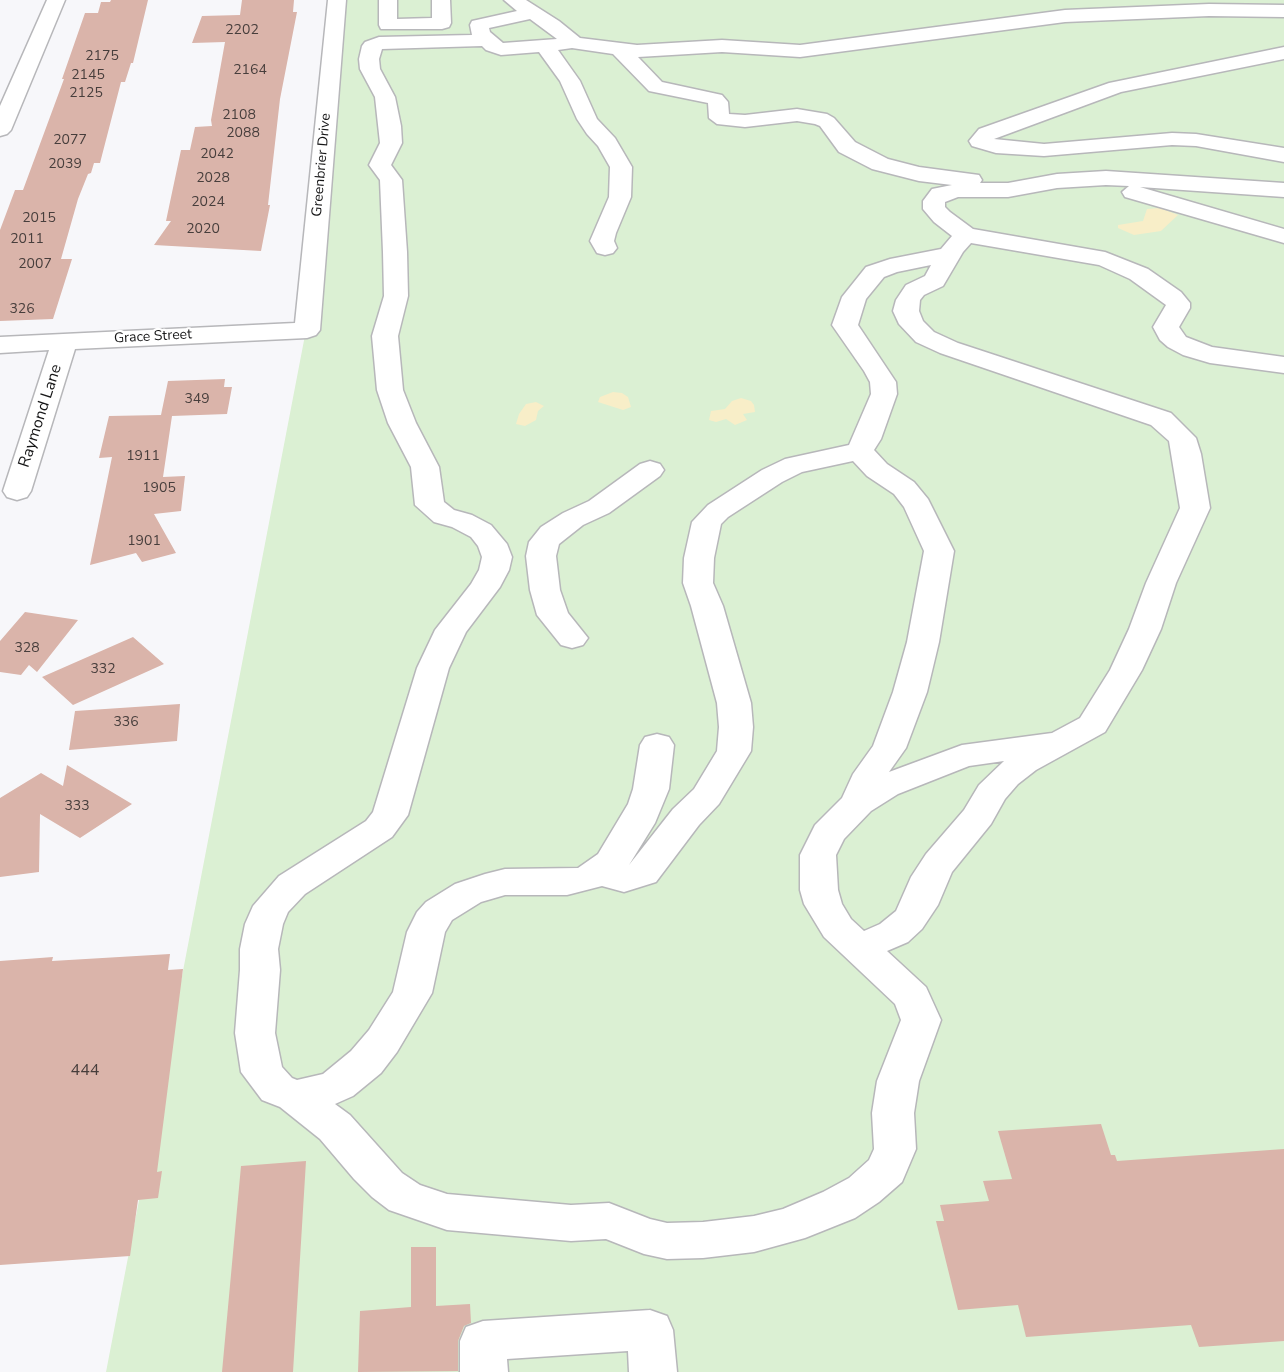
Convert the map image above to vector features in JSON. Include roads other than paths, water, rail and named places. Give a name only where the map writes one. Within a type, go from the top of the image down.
[{"type":"street","points":[[0,130],[56,0]]},
{"type":"street","name":"Greenbrier Drive","points":[[307,330],[337,0]]},
{"type":"street","points":[[388,0],[388,25],[442,23],[441,0]]},
{"type":"street","points":[[513,0],[574,43]]},
{"type":"street","points":[[1069,739],[962,756],[886,786],[858,803],[828,833],[819,855],[818,880],[823,904],[837,928],[912,997],[921,1020],[898,1081],[893,1113],[894,1149],[887,1170],[864,1190],[839,1206],[789,1225],[754,1234],[703,1240],[667,1241],[644,1236],[609,1221],[571,1223],[447,1212],[405,1198],[387,1185],[334,1127],[295,1096],[277,1089],[262,1072],[256,1048],[256,1010],[260,949],[264,924],[272,906],[292,885],[379,829],[390,816],[433,668],[451,630],[494,570],[497,557],[492,544],[481,531],[462,521],[444,516],[430,506],[425,467],[402,423],[390,390],[385,336],[396,296],[395,252],[391,180],[381,165],[391,143],[385,97],[370,69],[372,46],[392,41],[485,40],[501,50],[574,43],[654,51],[722,46],[800,51],[1065,16],[1209,10],[1284,11]]},
{"type":"street","points":[[485,40],[478,25],[534,13]]},
{"type":"street","points":[[545,46],[570,81],[587,119],[607,143],[621,167],[620,197],[604,233],[602,241],[605,248]]},
{"type":"street","points":[[619,49],[656,87],[715,99],[718,102],[719,118],[745,121],[797,115],[809,116],[827,122],[847,147],[866,158],[904,171],[1008,185],[1082,179],[1140,179],[1284,190]]},
{"type":"street","points":[[1284,53],[1116,87],[987,134],[980,141],[996,147],[1044,150],[1172,139],[1196,140],[1284,155]]},
{"type":"street","points":[[1082,179],[1098,180],[1149,198],[1284,236]]},
{"type":"street","points":[[957,244],[934,209],[934,201],[940,194],[958,190],[1008,190],[1057,181]]},
{"type":"street","points":[[858,946],[894,933],[909,920],[919,905],[930,876],[939,862],[978,816],[991,793],[1006,776],[1024,762],[1093,725],[1116,689],[1195,508],[1187,454],[1182,438],[1161,419],[949,348],[925,338],[912,324],[906,311],[908,300],[915,290],[934,281],[957,244]]},
{"type":"street","points":[[599,873],[624,879],[643,873],[686,818],[707,796],[734,751],[736,727],[734,703],[707,606],[698,583],[699,558],[708,522],[725,506],[772,476],[795,465],[859,452],[867,439],[884,394],[883,382],[877,370],[848,332],[846,325],[854,297],[875,272],[890,266],[917,262],[957,244],[1089,255],[1124,266],[1172,297],[1178,303],[1178,308],[1166,327],[1169,335],[1177,342],[1210,355],[1284,365]]},
{"type":"street","name":"Grace Street","points":[[0,345],[307,330]]},
{"type":"street","name":"Raymond Lane","points":[[17,491],[65,341]]},
{"type":"street","points":[[858,803],[870,774],[889,748],[910,692],[923,642],[939,550],[918,506],[904,488],[877,470],[859,452]]},
{"type":"street","points":[[572,638],[553,615],[545,590],[541,556],[544,542],[552,533],[573,519],[599,507],[650,470]]},
{"type":"street","points":[[295,1096],[324,1092],[338,1085],[366,1062],[384,1041],[408,1001],[426,932],[430,921],[439,911],[468,893],[485,887],[505,882],[567,882],[585,879],[599,873],[611,863],[637,823],[646,804],[651,789],[657,745]]},
{"type":"street","points":[[350,1075],[341,1113],[351,1145]]},
{"type":"street","points":[[484,1372],[483,1341],[650,1330],[653,1372]]}]
